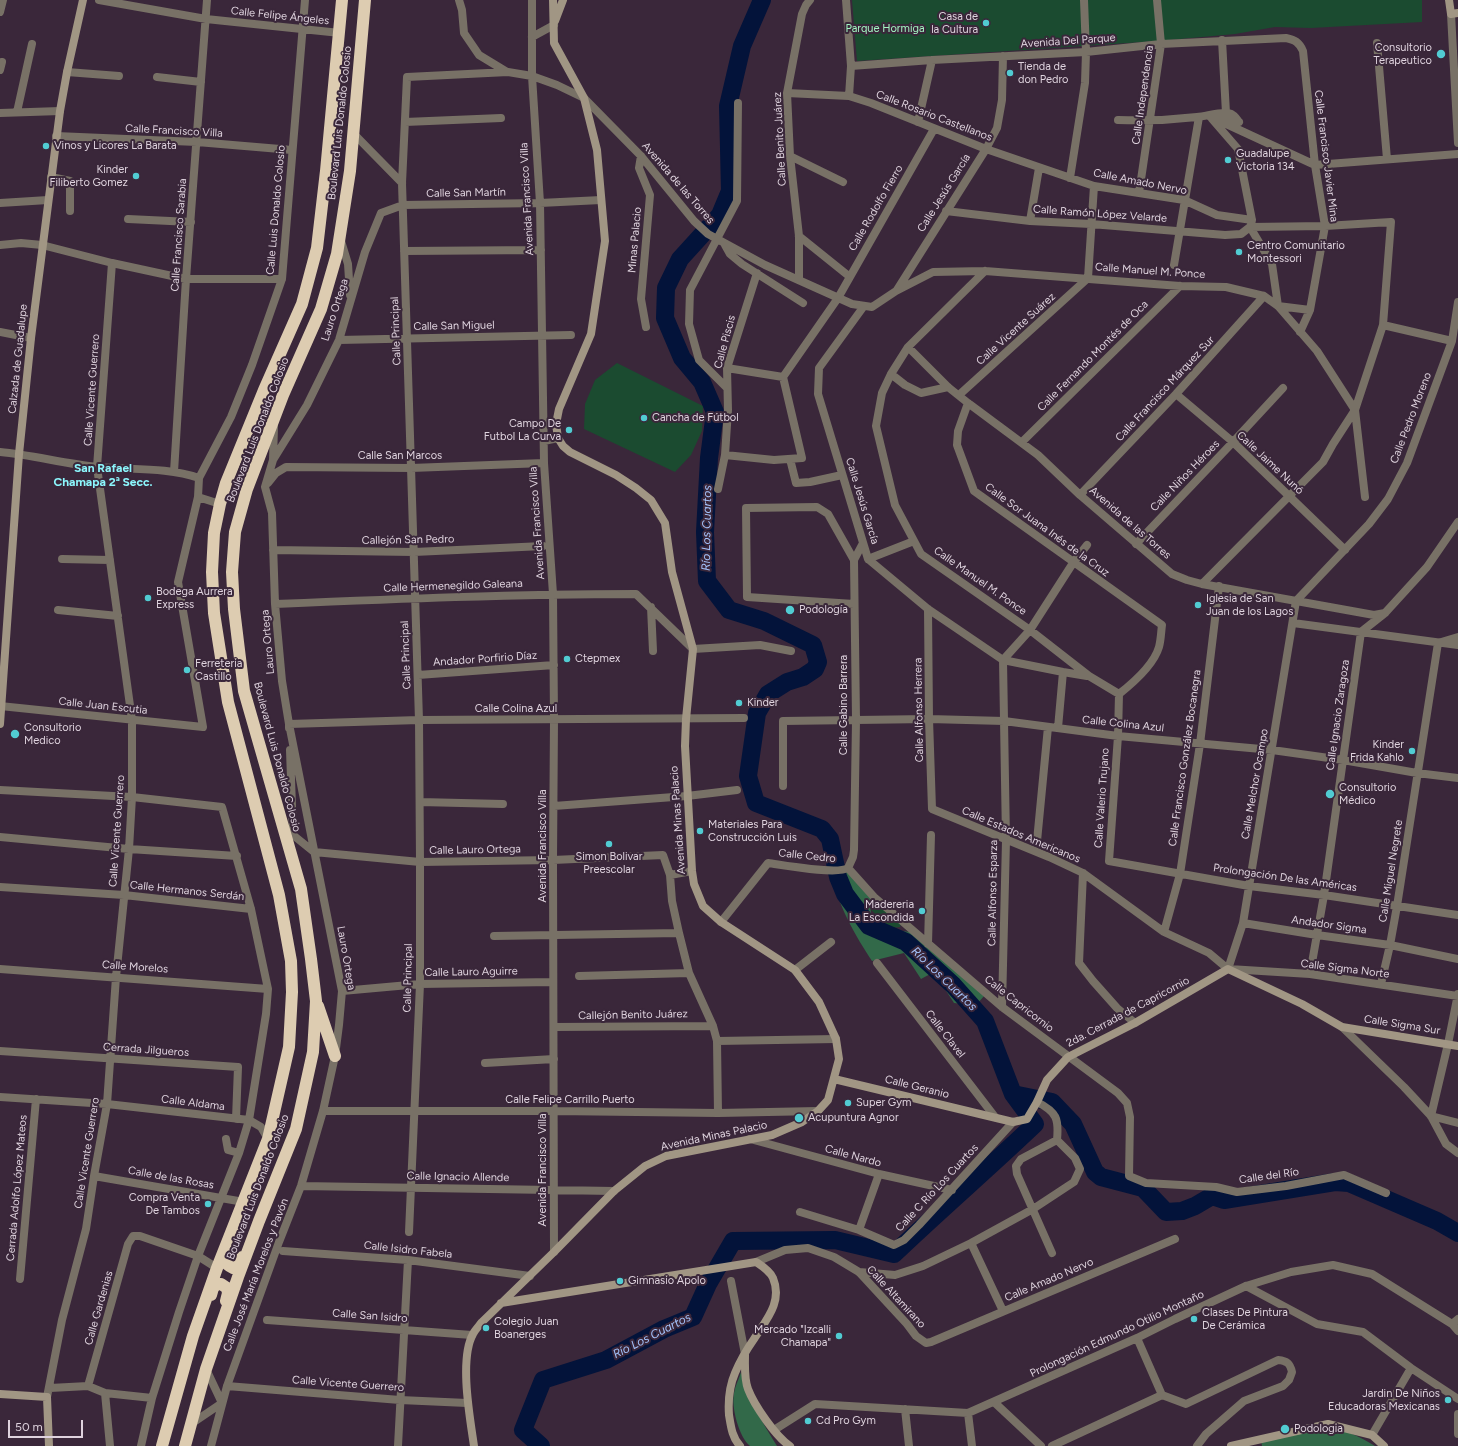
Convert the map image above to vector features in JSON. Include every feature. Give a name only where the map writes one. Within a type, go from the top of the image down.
[{"type":"highway","name":"Boulevard Luis Donaldo Colosio","points":[[162,1446],[193,1336],[217,1268],[268,1139],[289,1047],[292,992],[290,961],[279,896],[228,702],[214,613],[212,572],[214,533],[226,483],[264,390],[302,304],[317,248],[340,33],[342,0]]},
{"type":"highway","name":"Boulevard Luis Donaldo Colosio","points":[[185,1446],[206,1369],[259,1221],[296,1129],[313,1052],[316,1001],[312,959],[301,888],[244,692],[234,609],[232,572],[235,532],[247,489],[274,418],[321,308],[337,254],[350,171],[365,0]]},
{"type":"highway","points":[[316,1001],[335,1056]]},
{"type":"highway","points":[[238,1216],[238,1220],[224,1260],[225,1264],[233,1268],[238,1266],[255,1225],[259,1221]]},
{"type":"highway","points":[[193,1336],[198,1332],[214,1288],[217,1284],[221,1284],[227,1288],[228,1293],[214,1337],[215,1344]]},
{"type":"main road","name":"Calzada de Guadalupe","points":[[0,724],[19,454],[31,338],[56,136],[67,72],[83,0]]},
{"type":"main road","points":[[553,0],[554,43],[584,98],[597,150],[605,241],[591,334],[559,409],[556,424],[558,438]]},
{"type":"main road","points":[[554,25],[563,0]]},
{"type":"main road","points":[[1449,0],[1454,14]]},
{"type":"main road","name":"Avenida Minas Palacio","points":[[474,1446],[467,1403],[466,1376],[468,1349],[472,1335],[482,1322],[554,1252],[614,1190],[645,1166],[666,1156],[772,1135],[802,1122],[818,1111],[828,1100],[839,1059],[836,1039],[819,1002],[795,970],[721,922],[703,906],[694,884],[687,796],[685,746],[686,719],[693,649],[672,572],[664,523],[651,500],[616,475],[570,452],[563,446],[558,438]]},
{"type":"main road","name":"2da. Cerrada de Capricornio","points":[[995,1118],[1013,1122],[1026,1119],[1037,1102],[1047,1080],[1068,1057],[1135,1023],[1228,969]]},
{"type":"main road","name":"Calle Estados Americanos","points":[[1228,969],[1302,1004],[1342,1027]]},
{"type":"main road","name":"Calle Sigma Sur","points":[[1342,1027],[1458,1046]]},
{"type":"main road","name":"Calle Geranio","points":[[834,1078],[995,1118]]},
{"type":"main road","points":[[501,1303],[756,1262],[773,1278],[776,1292],[774,1306],[768,1319],[745,1354],[735,1373],[730,1391],[728,1406],[736,1444]]},
{"type":"main road","points":[[745,1354],[748,1389],[774,1430],[790,1446]]},
{"type":"main road","points":[[0,1394],[47,1397],[49,1446]]},
{"type":"main road","points":[[1231,1446],[1260,1442],[1328,1424],[1372,1435],[1384,1446]]},
{"type":"street","points":[[0,12],[3,0]]},
{"type":"street","name":"Calle Felipe Ángeles","points":[[99,0],[206,19],[340,33]]},
{"type":"street","name":"Calle Francisco Sarabia","points":[[174,472],[186,279],[207,0]]},
{"type":"street","name":"Calle Luis Donaldo Colosio","points":[[199,478],[231,417],[252,365],[282,278],[305,0]]},
{"type":"street","points":[[459,0],[462,10],[464,33],[467,38],[479,55],[508,72]]},
{"type":"street","name":"Avenida Francisco Villa","points":[[532,0],[532,76],[540,203],[544,463],[553,594],[554,1252]]},
{"type":"street","name":"Calle Benito Juárez","points":[[799,280],[799,236],[790,156],[787,93],[802,14],[806,4],[810,0]]},
{"type":"street","points":[[846,0],[851,66],[849,96]]},
{"type":"street","points":[[1070,178],[1085,83],[1086,52],[1084,0]]},
{"type":"street","name":"Calle Independencia","points":[[1139,193],[1151,122],[1161,44],[1157,0]]},
{"type":"street","points":[[1454,14],[1458,143]]},
{"type":"street","points":[[532,37],[554,25]]},
{"type":"street","name":"Avenida Del Parque","points":[[851,66],[1086,52],[1161,44],[1222,40],[1286,38]]},
{"type":"street","name":"Calle Francisco Javier Mina","points":[[1286,38],[1295,40],[1303,51],[1315,165],[1325,226],[1310,310],[1300,332]]},
{"type":"street","points":[[1222,40],[1226,113]]},
{"type":"street","points":[[1377,43],[1387,159]]},
{"type":"street","points":[[17,112],[32,44]]},
{"type":"street","points":[[986,148],[997,128],[1002,100],[1003,56]]},
{"type":"street","points":[[918,122],[932,60]]},
{"type":"street","points":[[67,72],[119,76]]},
{"type":"street","name":"Avenida de las Torres","points":[[508,72],[532,76],[558,85],[584,98],[642,156],[694,221],[712,236],[748,257],[852,304],[864,306]]},
{"type":"street","name":"Calle Principal","points":[[409,1232],[420,984],[420,802],[416,598],[402,205],[407,77],[508,72]]},
{"type":"street","points":[[157,77],[201,82]]},
{"type":"street","name":"Calle Rosario Castellanos","points":[[787,93],[849,96],[871,103],[934,129],[1039,168],[1070,178]]},
{"type":"street","points":[[727,388],[699,360],[689,324],[690,290],[712,236],[737,201],[738,103]]},
{"type":"street","points":[[0,114],[60,111]]},
{"type":"street","points":[[1118,120],[1151,122],[1226,113],[1236,117],[1239,122],[1209,116]]},
{"type":"street","points":[[1209,116],[1315,165],[1458,154]]},
{"type":"street","points":[[1209,116],[1238,149],[1251,224],[1272,264],[1278,306],[1316,351],[1355,410],[1365,497]]},
{"type":"street","points":[[1174,265],[1199,117]]},
{"type":"street","points":[[405,122],[501,118]]},
{"type":"street","name":"Calle Rodolfo Fierro","points":[[783,377],[838,298],[934,129]]},
{"type":"street","points":[[353,133],[402,183]]},
{"type":"street","name":"Calle Francisco Villa","points":[[56,136],[197,142],[292,150]]},
{"type":"street","name":"Calle Jesús García","points":[[896,291],[986,148]]},
{"type":"street","name":"Minas Palacio","points":[[642,156],[639,168],[650,195],[641,299],[646,328]]},
{"type":"street","points":[[790,156],[844,182]]},
{"type":"street","points":[[1030,221],[1039,168]]},
{"type":"street","points":[[51,177],[70,181],[70,211]]},
{"type":"street","name":"Calle Amado Nervo","points":[[1070,178],[1094,186],[1184,200],[1217,215],[1251,224]]},
{"type":"street","points":[[1088,278],[1094,186]]},
{"type":"street","points":[[0,203],[48,200]]},
{"type":"street","name":"Calle San Martín","points":[[402,205],[540,203],[601,200]]},
{"type":"street","name":"Lauro Ortega","points":[[323,1111],[335,1056],[342,991],[289,724],[282,681],[275,604],[272,513],[265,487],[273,460],[307,404],[339,340],[365,252],[380,213],[402,205]]},
{"type":"street","name":"Calle Ramón López Velarde","points":[[946,211],[1030,221],[1091,224],[1225,235],[1241,234],[1251,224]]},
{"type":"street","points":[[128,219],[191,222]]},
{"type":"street","points":[[1202,584],[1323,462],[1355,410],[1382,325],[1391,222],[1325,226],[1251,224]]},
{"type":"street","points":[[339,236],[348,264],[350,302]]},
{"type":"street","points":[[799,236],[850,277]]},
{"type":"street","points":[[0,245],[21,243],[42,245],[112,263],[186,279],[282,278]]},
{"type":"street","points":[[725,244],[730,254],[742,264],[803,303]]},
{"type":"street","points":[[404,251],[541,250]]},
{"type":"street","name":"Calle Vicente Guerrero","points":[[47,1397],[50,1388],[62,1320],[86,1229],[107,1104],[116,977],[129,849],[132,797],[132,720],[97,467],[112,263]]},
{"type":"street","name":"Calle Manuel M. Ponce","points":[[985,271],[908,348],[891,374],[882,393],[876,426],[895,506],[921,554],[1030,630],[1089,676],[1119,694]]},
{"type":"street","name":"Calle Manuel M. Ponce","points":[[864,306],[872,307],[896,291],[933,272],[985,271],[1180,286],[1226,287],[1264,296],[1278,306],[1310,310]]},
{"type":"street","name":"Calle Piscis","points":[[718,489],[725,455],[728,410],[727,368],[757,273]]},
{"type":"street","name":"Calle Vicente Suárez","points":[[959,396],[1088,278]]},
{"type":"street","name":"Calle Fernando Montés de Oca","points":[[1022,442],[1180,286]]},
{"type":"street","name":"Calle Francisco Márquez Sur","points":[[1080,495],[1176,394],[1264,296]]},
{"type":"street","name":"Calle Pedro Moreno","points":[[1296,601],[1369,524],[1388,499],[1407,463],[1452,341],[1458,302]]},
{"type":"street","name":"Calle Jesús García","points":[[864,306],[819,368],[818,394],[868,559],[928,609],[1003,660],[1089,676]]},
{"type":"street","points":[[1382,325],[1452,341]]},
{"type":"street","points":[[0,332],[31,338]]},
{"type":"street","name":"Calle San Miguel","points":[[339,340],[571,335]]},
{"type":"street","name":"Avenida de las Torres","points":[[908,348],[948,387],[1038,455],[1080,495],[1172,574],[1202,584],[1374,615],[1385,613]]},
{"type":"street","points":[[725,455],[774,460],[802,458],[783,377],[727,368]]},
{"type":"street","points":[[891,374],[905,385],[921,393],[948,387]]},
{"type":"street","name":"Calle Niños Héroes","points":[[1136,544],[1283,388]]},
{"type":"street","name":"Calle Jaime Nunó","points":[[1176,394],[1233,442],[1345,550]]},
{"type":"street","name":"Calle Sor Juana Inés de la Cruz","points":[[968,403],[958,431],[957,445],[974,491],[1162,625],[1159,646],[1155,656],[1132,684],[1119,694]]},
{"type":"street","points":[[273,460],[274,418]]},
{"type":"street","points":[[544,441],[558,438]]},
{"type":"street","points":[[0,452],[97,467],[188,474],[199,478],[198,497],[220,504]]},
{"type":"street","points":[[790,459],[796,483],[810,482],[842,475]]},
{"type":"street","name":"Calle San Marcos","points":[[265,487],[276,473],[286,466],[412,468],[544,463]]},
{"type":"street","name":"Calle Juan Escutia","points":[[1,706],[204,726],[178,582],[198,497]]},
{"type":"street","points":[[854,560],[828,514],[817,507],[746,508],[747,596],[854,604]]},
{"type":"street","points":[[1361,632],[1385,613],[1427,567],[1458,522]]},
{"type":"street","points":[[868,559],[914,541]]},
{"type":"street","name":"Calle Gabino Barrera","points":[[845,869],[853,857],[854,850],[856,720],[854,560],[863,543]]},
{"type":"street","points":[[1003,660],[1030,630],[1073,563],[1087,545]]},
{"type":"street","name":"Callejón San Pedro","points":[[273,550],[414,552],[543,546]]},
{"type":"street","points":[[62,559],[110,560]]},
{"type":"street","name":"Calle Francisco González Bocanegra","points":[[1164,932],[1180,874],[1200,744],[1219,586]]},
{"type":"street","name":"Calle Hermenegildo Galeana","points":[[275,604],[553,594],[636,594],[693,649]]},
{"type":"street","name":"Calle Melchor Ocampo","points":[[1228,969],[1243,923],[1296,601]]},
{"type":"street","points":[[651,607],[653,651]]},
{"type":"street","name":"Calle Alfonso Herrera","points":[[928,609],[931,808],[933,810]]},
{"type":"street","points":[[58,610],[118,616]]},
{"type":"street","points":[[1293,623],[1438,643],[1457,638]]},
{"type":"street","name":"Calle Ignacio Zaragoza","points":[[1310,974],[1324,895],[1361,632]]},
{"type":"street","name":"Calle Miguel Negrete","points":[[1381,984],[1397,906],[1438,643]]},
{"type":"street","points":[[693,649],[760,645],[791,651]]},
{"type":"street","name":"Calle Alfonso Esparza","points":[[1002,1007],[1006,840],[1003,660]]},
{"type":"street","name":"Andador Porfirio Díaz","points":[[418,675],[554,665]]},
{"type":"street","points":[[1058,728],[1063,672]]},
{"type":"street","name":"Calle Valerio Trujano","points":[[1109,862],[1118,736],[1119,694]]},
{"type":"street","name":"Calle Colina Azul","points":[[289,724],[419,720],[744,718]]},
{"type":"street","name":"Calle Colina Azul","points":[[783,786],[783,721],[929,718],[1004,721],[1118,736],[1272,750],[1458,778]]},
{"type":"street","points":[[289,724],[293,836],[314,852]]},
{"type":"street","points":[[1037,841],[1048,727]]},
{"type":"street","points":[[0,790],[132,797],[222,807],[251,909],[268,989],[266,1014],[249,1120],[239,1153],[198,1256],[152,1398],[141,1446]]},
{"type":"street","points":[[554,806],[687,796],[737,790]]},
{"type":"street","points":[[420,802],[503,804]]},
{"type":"street","name":"Calle Estados Americanos","points":[[933,810],[1049,857],[1083,873],[1164,932],[1209,953],[1228,969]]},
{"type":"street","points":[[928,944],[931,835]]},
{"type":"street","points":[[0,837],[129,849],[237,856]]},
{"type":"street","name":"Calle Lauro Ortega","points":[[314,852],[420,862],[553,860],[663,855],[670,875]]},
{"type":"street","name":"Prolongación De las Américas","points":[[1109,862],[1249,886],[1324,895],[1458,916]]},
{"type":"street","name":"Calle Cedro","points":[[721,922],[768,863],[826,870],[845,869]]},
{"type":"street","name":"Calle Capricornio","points":[[845,869],[874,897],[1002,1007],[1118,1093],[1127,1103],[1130,1117],[1129,1176]]},
{"type":"street","points":[[692,871],[670,875],[672,901],[689,973],[713,1026],[717,1041],[718,1113]]},
{"type":"street","points":[[1083,873],[1079,963],[1117,1008],[1135,1023]]},
{"type":"street","name":"Calle Hermanos Serdán","points":[[0,887],[124,895],[251,909]]},
{"type":"street","name":"Andador Sigma","points":[[1243,923],[1317,936],[1390,945],[1458,959]]},
{"type":"street","points":[[494,936],[679,933]]},
{"type":"street","points":[[795,970],[831,942]]},
{"type":"street","name":"Calle Clavel","points":[[877,963],[995,1118]]},
{"type":"street","name":"Calle Morelos","points":[[0,969],[268,989]]},
{"type":"street","name":"Calle Sigma Norte","points":[[1228,969],[1310,974],[1458,995]]},
{"type":"street","points":[[579,976],[689,973]]},
{"type":"street","name":"Calle Lauro Aguirre","points":[[342,991],[420,984],[553,982]]},
{"type":"street","points":[[1458,995],[1431,1116],[1458,1123]]},
{"type":"street","name":"Callejón Benito Juárez","points":[[554,1027],[713,1026]]},
{"type":"street","name":"Calle Estados Americanos","points":[[1342,1027],[1404,1087],[1431,1116],[1446,1144],[1458,1154]]},
{"type":"street","points":[[717,1041],[836,1039]]},
{"type":"street","name":"Cerrada Jilgueros","points":[[0,1051],[238,1067],[236,1119]]},
{"type":"street","points":[[485,1063],[554,1059]]},
{"type":"street","name":"Calle Aldama","points":[[0,1097],[107,1104],[249,1120]]},
{"type":"street","name":"Cerrada Adolfo López Mateos","points":[[20,1279],[36,1099]]},
{"type":"street","points":[[859,1272],[895,1275],[923,1266],[971,1243],[1033,1208],[1074,1182],[1080,1170],[1075,1158],[1057,1140],[1058,1126],[1055,1116],[1048,1108],[1037,1102]]},
{"type":"street","name":"Calle Felipe Carrillo Puerto","points":[[323,1111],[554,1110],[718,1113],[818,1111]]},
{"type":"street","name":"Calle José María Morelos y Pavón","points":[[211,1446],[227,1386],[279,1242],[301,1186],[323,1111]]},
{"type":"street","points":[[249,1120],[261,1127],[268,1139]]},
{"type":"street","name":"Calle C Río Los Cuartos","points":[[800,1212],[859,1230],[894,1245],[904,1240],[952,1190],[1013,1122]]},
{"type":"street","points":[[226,1139],[228,1150],[239,1153]]},
{"type":"street","name":"Calle Nardo","points":[[750,1139],[880,1174],[952,1190]]},
{"type":"street","points":[[1052,1253],[1017,1174],[1016,1166],[1021,1159],[1057,1140]]},
{"type":"street","points":[[859,1230],[880,1174]]},
{"type":"street","name":"Calle del Río","points":[[1129,1176],[1146,1183],[1216,1187],[1237,1192],[1286,1186],[1344,1174],[1386,1192]]},
{"type":"street","name":"Calle de las Rosas","points":[[94,1176],[244,1202]]},
{"type":"street","name":"Calle Ignacio Allende","points":[[301,1186],[614,1190]]},
{"type":"street","name":"Calle Gardenias","points":[[88,1386],[128,1244],[133,1236],[140,1236],[198,1256]]},
{"type":"street","name":"Calle Amado Nervo","points":[[931,1342],[1175,1239]]},
{"type":"street","points":[[971,1243],[1003,1311]]},
{"type":"street","name":"Calle Altamirano","points":[[756,1262],[785,1250],[808,1248],[834,1257],[859,1272],[908,1324],[916,1336],[926,1343],[931,1342]]},
{"type":"street","name":"Calle Isidro Fabela","points":[[283,1251],[408,1260],[530,1276]]},
{"type":"street","points":[[198,1256],[217,1268]]},
{"type":"street","points":[[398,1446],[403,1329],[408,1260]]},
{"type":"street","name":"Prolongación Edmundo Otilio Montaño","points":[[774,1430],[815,1404],[968,1413],[1137,1338],[1175,1318],[1246,1286],[1292,1272],[1333,1265],[1372,1274],[1455,1321],[1458,1331]]},
{"type":"street","points":[[731,1281],[745,1354]]},
{"type":"street","points":[[1246,1286],[1317,1324],[1363,1332],[1411,1368],[1458,1399]]},
{"type":"street","name":"Calle San Isidro","points":[[267,1320],[472,1335]]},
{"type":"street","points":[[1137,1338],[1162,1395]]},
{"type":"street","points":[[1052,1446],[1162,1395],[1186,1404],[1278,1360],[1286,1360],[1290,1364],[1292,1372],[1289,1380],[1283,1386],[1244,1401],[1206,1434],[1197,1446]]},
{"type":"street","points":[[1372,1435],[1411,1368]]},
{"type":"street","points":[[191,1424],[222,1403],[206,1369]]},
{"type":"street","points":[[50,1388],[88,1386],[105,1393],[152,1398]]},
{"type":"street","name":"Calle Vicente Guerrero","points":[[227,1386],[400,1400],[467,1403]]},
{"type":"street","points":[[105,1393],[110,1446]]},
{"type":"street","points":[[994,1402],[1041,1446]]},
{"type":"street","points":[[904,1409],[909,1446]]},
{"type":"street","points":[[968,1413],[972,1446]]},
{"type":"street","points":[[1458,1414],[1458,1434]]},
{"type":"green space","name":"Parque Hormiga","points":[[852,0],[1422,0],[1422,22],[1311,28],[1275,27],[1235,34],[1158,41],[857,61]]},
{"type":"green space","name":"Cancha de Fútbol","points":[[617,363],[703,406],[702,431],[691,455],[675,472],[584,429],[585,404],[595,380]]},
{"type":"green space","points":[[848,870],[872,897],[870,905],[874,921],[886,929],[910,932],[985,995],[969,1013],[962,1004],[954,1003],[934,972],[921,979],[904,953],[872,961],[842,908],[838,896],[833,873]]},
{"type":"green space","points":[[879,903],[901,923],[900,927],[891,928],[871,910]]},
{"type":"green space","points":[[741,1372],[756,1410],[777,1446],[750,1446],[742,1436],[735,1414],[733,1399],[735,1388]]},
{"type":"green space","points":[[1326,1426],[1352,1434],[1375,1446],[1262,1446],[1261,1440]]},
{"type":"waterway","name":"Río Los Cuartos","points":[[541,1446],[523,1430],[543,1380],[606,1360],[664,1329],[693,1317],[708,1284],[733,1241],[835,1240],[894,1254],[1035,1124],[1013,1094],[985,1021],[953,985],[906,942],[869,926],[845,894],[838,877],[830,839],[822,829],[756,803],[748,776],[757,713],[768,694],[787,682],[803,677],[815,669],[818,662],[813,645],[764,621],[729,610],[707,581],[705,532],[709,458],[715,412],[702,382],[682,358],[665,318],[666,288],[680,259],[720,215],[730,191],[728,106],[742,46],[762,0]]},
{"type":"waterway","points":[[1013,1094],[1052,1102],[1073,1124],[1095,1172],[1101,1177],[1143,1188],[1166,1212],[1182,1211],[1195,1206],[1212,1196],[1224,1200],[1335,1182],[1349,1183],[1437,1221],[1458,1233]]},
{"type":"place","name":"Casa de la Cultura","points":[[986,23]]},
{"type":"place","name":"Consultorio Terapeutico","points":[[1441,54]]},
{"type":"place","name":"Tienda de don Pedro","points":[[1010,73]]},
{"type":"place","name":"Vinos y Licores La Barata","points":[[46,146]]},
{"type":"place","name":"Guadalupe Victoria 134","points":[[1228,160]]},
{"type":"place","name":"Kinder Filiberto Gomez","points":[[136,176]]},
{"type":"place","name":"Centro Comunitario Montessori","points":[[1239,252]]},
{"type":"place","name":"Cancha de Fútbol","points":[[644,418]]},
{"type":"place","name":"Campo De Futbol La Curva","points":[[569,430]]},
{"type":"place","name":"Bodega Aurrera Express","points":[[148,598]]},
{"type":"place","name":"Iglesia de San Juan de los Lagos","points":[[1198,605]]},
{"type":"place","name":"Podología","points":[[790,610]]},
{"type":"place","name":"Ctepmex","points":[[567,659]]},
{"type":"place","name":"Ferreteria Castillo","points":[[187,670]]},
{"type":"place","name":"Kinder","points":[[739,703]]},
{"type":"place","name":"Consultorio Medico","points":[[15,734]]},
{"type":"place","name":"Kinder Frida Kahlo","points":[[1412,751]]},
{"type":"place","name":"Consultorio Médico","points":[[1330,794]]},
{"type":"place","name":"Materiales Para Construcción Luis","points":[[700,831]]},
{"type":"place","name":"Simon Bolivar Preescolar","points":[[609,844]]},
{"type":"place","name":"Madereria La Escondida","points":[[922,911]]},
{"type":"place","name":"Super Gym","points":[[848,1103]]},
{"type":"place","name":"Acupuntura Agnor","points":[[799,1118]]},
{"type":"place","name":"Compra Venta De Tambos","points":[[208,1204]]},
{"type":"place","name":"Gimnasio Apolo","points":[[620,1281]]},
{"type":"place","name":"Clases De Pintura De Cerámica","points":[[1194,1319]]},
{"type":"place","name":"Colegio Juan Boanerges","points":[[486,1328]]},
{"type":"place","name":"Mercado \"Izcalli Chamapa\"","points":[[839,1336]]},
{"type":"place","name":"Jardin De Niños Educadoras Mexicanas","points":[[1448,1400]]},
{"type":"place","name":"Cd Pro Gym","points":[[808,1421]]},
{"type":"place","name":"Podologia","points":[[1285,1429]]},
{"type":"district","name":"San Rafael Chamapa 2ª Secc.","points":[[103,475]]}]
